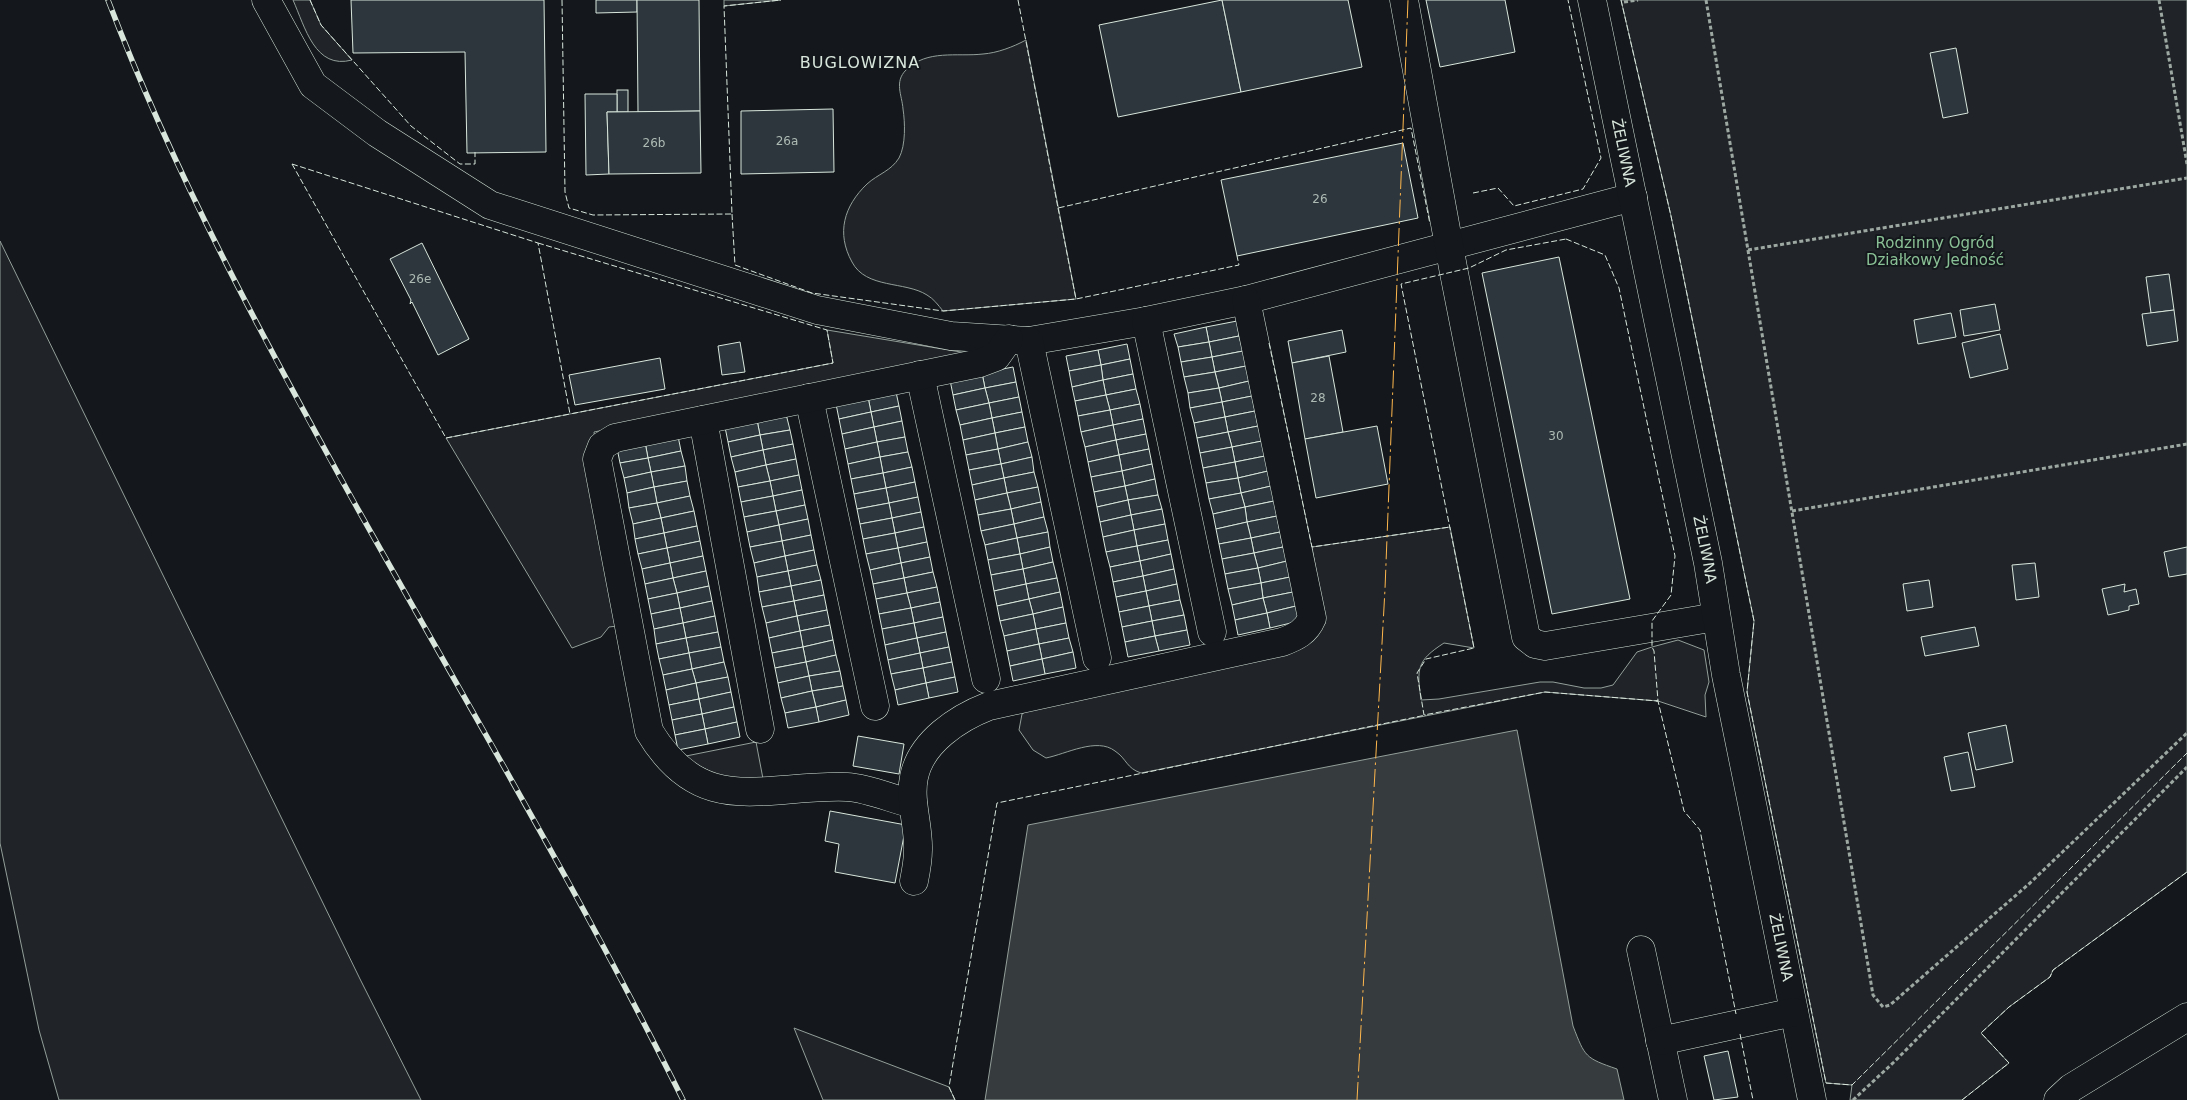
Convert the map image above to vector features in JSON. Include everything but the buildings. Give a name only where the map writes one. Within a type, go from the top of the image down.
[{"type":"street","points":[[266,0],[313,85],[377,133],[490,205],[817,310],[951,336],[1019,340],[1146,321],[1246,300],[1632,197]]},
{"type":"street","points":[[1404,0],[1451,246],[1454,272],[1526,636],[1535,644],[1545,646],[1716,617]]},
{"type":"street","name":"ŻELIWNA","points":[[1592,0],[1708,563],[1728,685],[1812,1100]]},
{"type":"street","points":[[914,881],[918,850],[913,804],[913,778],[920,760],[930,746],[954,723],[968,714],[989,706],[1282,642],[1296,637],[1308,628],[1312,618],[1246,300]]},
{"type":"street","points":[[1146,321],[1212,632]]},
{"type":"street","points":[[913,804],[849,787],[821,787],[777,792],[734,792],[704,784],[676,767],[662,753],[650,731],[597,459],[602,446],[615,438],[980,363],[996,357],[1019,340]]},
{"type":"street","points":[[1019,340],[1096,658]]},
{"type":"street","points":[[920,375],[986,679]]},
{"type":"street","points":[[809,398],[875,706]]},
{"type":"street","points":[[702,420],[760,728]]},
{"type":"street","points":[[1641,950],[1673,1100]]},
{"type":"street","points":[[1660,1041],[1794,1012]]},
{"type":"street","points":[[2058,1100],[2071,1088],[2187,1017]]},
{"type":"path","points":[[1706,0],[1873,995],[1883,1007],[1890,1005],[2030,883],[2187,733]]},
{"type":"path","points":[[2159,0],[2187,164]]},
{"type":"path","points":[[1748,250],[2187,178]]},
{"type":"path","points":[[1792,511],[2187,444]]},
{"type":"path","points":[[1853,1100],[1901,1055],[2187,767]]},
{"type":"green space","points":[[293,0],[310,0],[321,25],[352,60],[339,61],[329,59],[320,53],[307,33]]},
{"type":"green space","points":[[724,0],[781,0],[724,6]]},
{"type":"green space","name":"Rodzinny Ogród Działkowy Jedność","points":[[1621,0],[2187,0],[2187,872],[2053,970],[2050,977],[2009,1007],[1981,1033],[2009,1063],[1962,1100],[1850,1100],[1852,1085],[1826,1083],[1747,692],[1754,621],[1671,216]]},
{"type":"green space","points":[[1026,40],[1076,299],[943,311],[927,295],[908,288],[876,281],[858,271],[852,262],[844,241],[845,220],[859,192],[892,166],[901,153],[904,134],[904,114],[900,89],[902,75],[914,63],[933,56],[988,53],[1005,49]]},
{"type":"green space","points":[[0,241],[360,979],[421,1100],[59,1100],[39,1030],[0,843]]},
{"type":"green space","points":[[827,330],[979,355],[594,432],[617,626],[609,627],[601,637],[572,648],[446,438],[833,363]]},
{"type":"green space","points":[[1450,527],[1474,648],[1444,643],[1428,655],[1420,667],[1419,673],[1421,700],[1439,699],[1540,682],[1553,682],[1584,688],[1601,688],[1613,685],[1637,652],[1678,640],[1704,650],[1709,682],[1705,695],[1706,717],[1658,701],[1545,692],[1141,773],[1132,769],[1122,757],[1108,747],[1091,746],[1046,758],[1033,750],[1019,730],[1022,714],[1031,708],[1325,624],[1312,547]]},
{"type":"green space","points":[[756,742],[764,784],[740,786],[681,757]]},
{"type":"green space","points":[[794,1028],[949,1087],[955,1100],[823,1100]]},
{"type":"shaded area","points":[[1517,730],[1573,1026],[1580,1044],[1592,1059],[1617,1069],[1624,1100],[985,1100],[1028,825]]},
{"type":"railway","points":[[108,0],[162,130],[192,194],[287,381],[564,874],[683,1100]]},
{"type":"fence","points":[[310,0],[321,25],[411,126],[460,164],[475,164],[475,152]]},
{"type":"fence","points":[[562,0],[565,192],[569,208],[593,215],[732,214],[724,6],[781,0]]},
{"type":"fence","points":[[1018,0],[1058,208],[1411,128],[1430,224]]},
{"type":"fence","points":[[1473,193],[1498,188],[1514,206],[1583,189],[1601,158],[1568,0]]},
{"type":"fence","points":[[1621,0],[1671,216],[1754,621],[1747,692],[1826,1083],[1852,1085],[2187,753]]},
{"type":"fence","points":[[292,164],[538,243],[570,414],[446,438],[292,164]]},
{"type":"fence","points":[[1058,208],[1076,299],[1239,265],[1237,256]]},
{"type":"fence","points":[[732,214],[735,265],[812,293],[943,311],[1076,299]]},
{"type":"fence","points":[[1566,239],[1605,255],[1619,288],[1675,556],[1671,595],[1652,621],[1652,647],[1654,651],[1658,701],[1545,692],[1424,715],[1417,673],[1426,659],[1474,648],[1401,284],[1469,268],[1506,250],[1566,239]]},
{"type":"fence","points":[[538,243],[827,330],[833,363],[570,414]]},
{"type":"fence","points":[[1269,343],[1312,547],[1450,527]]},
{"type":"fence","points":[[1656,701],[1658,701],[1684,811],[1700,830],[1736,1014]]},
{"type":"fence","points":[[955,1100],[949,1087],[997,803],[1426,715]]},
{"type":"fence","points":[[1962,1100],[2009,1063],[1981,1033],[2009,1007],[2050,977],[2053,970],[2187,872]]},
{"type":"fence","points":[[1740,1034],[1753,1100]]},
{"type":"power","points":[[1357,1100],[1385,589],[1408,0]]},
{"type":"district","name":"BUGLOWIZNA","points":[[860,62]]}]
